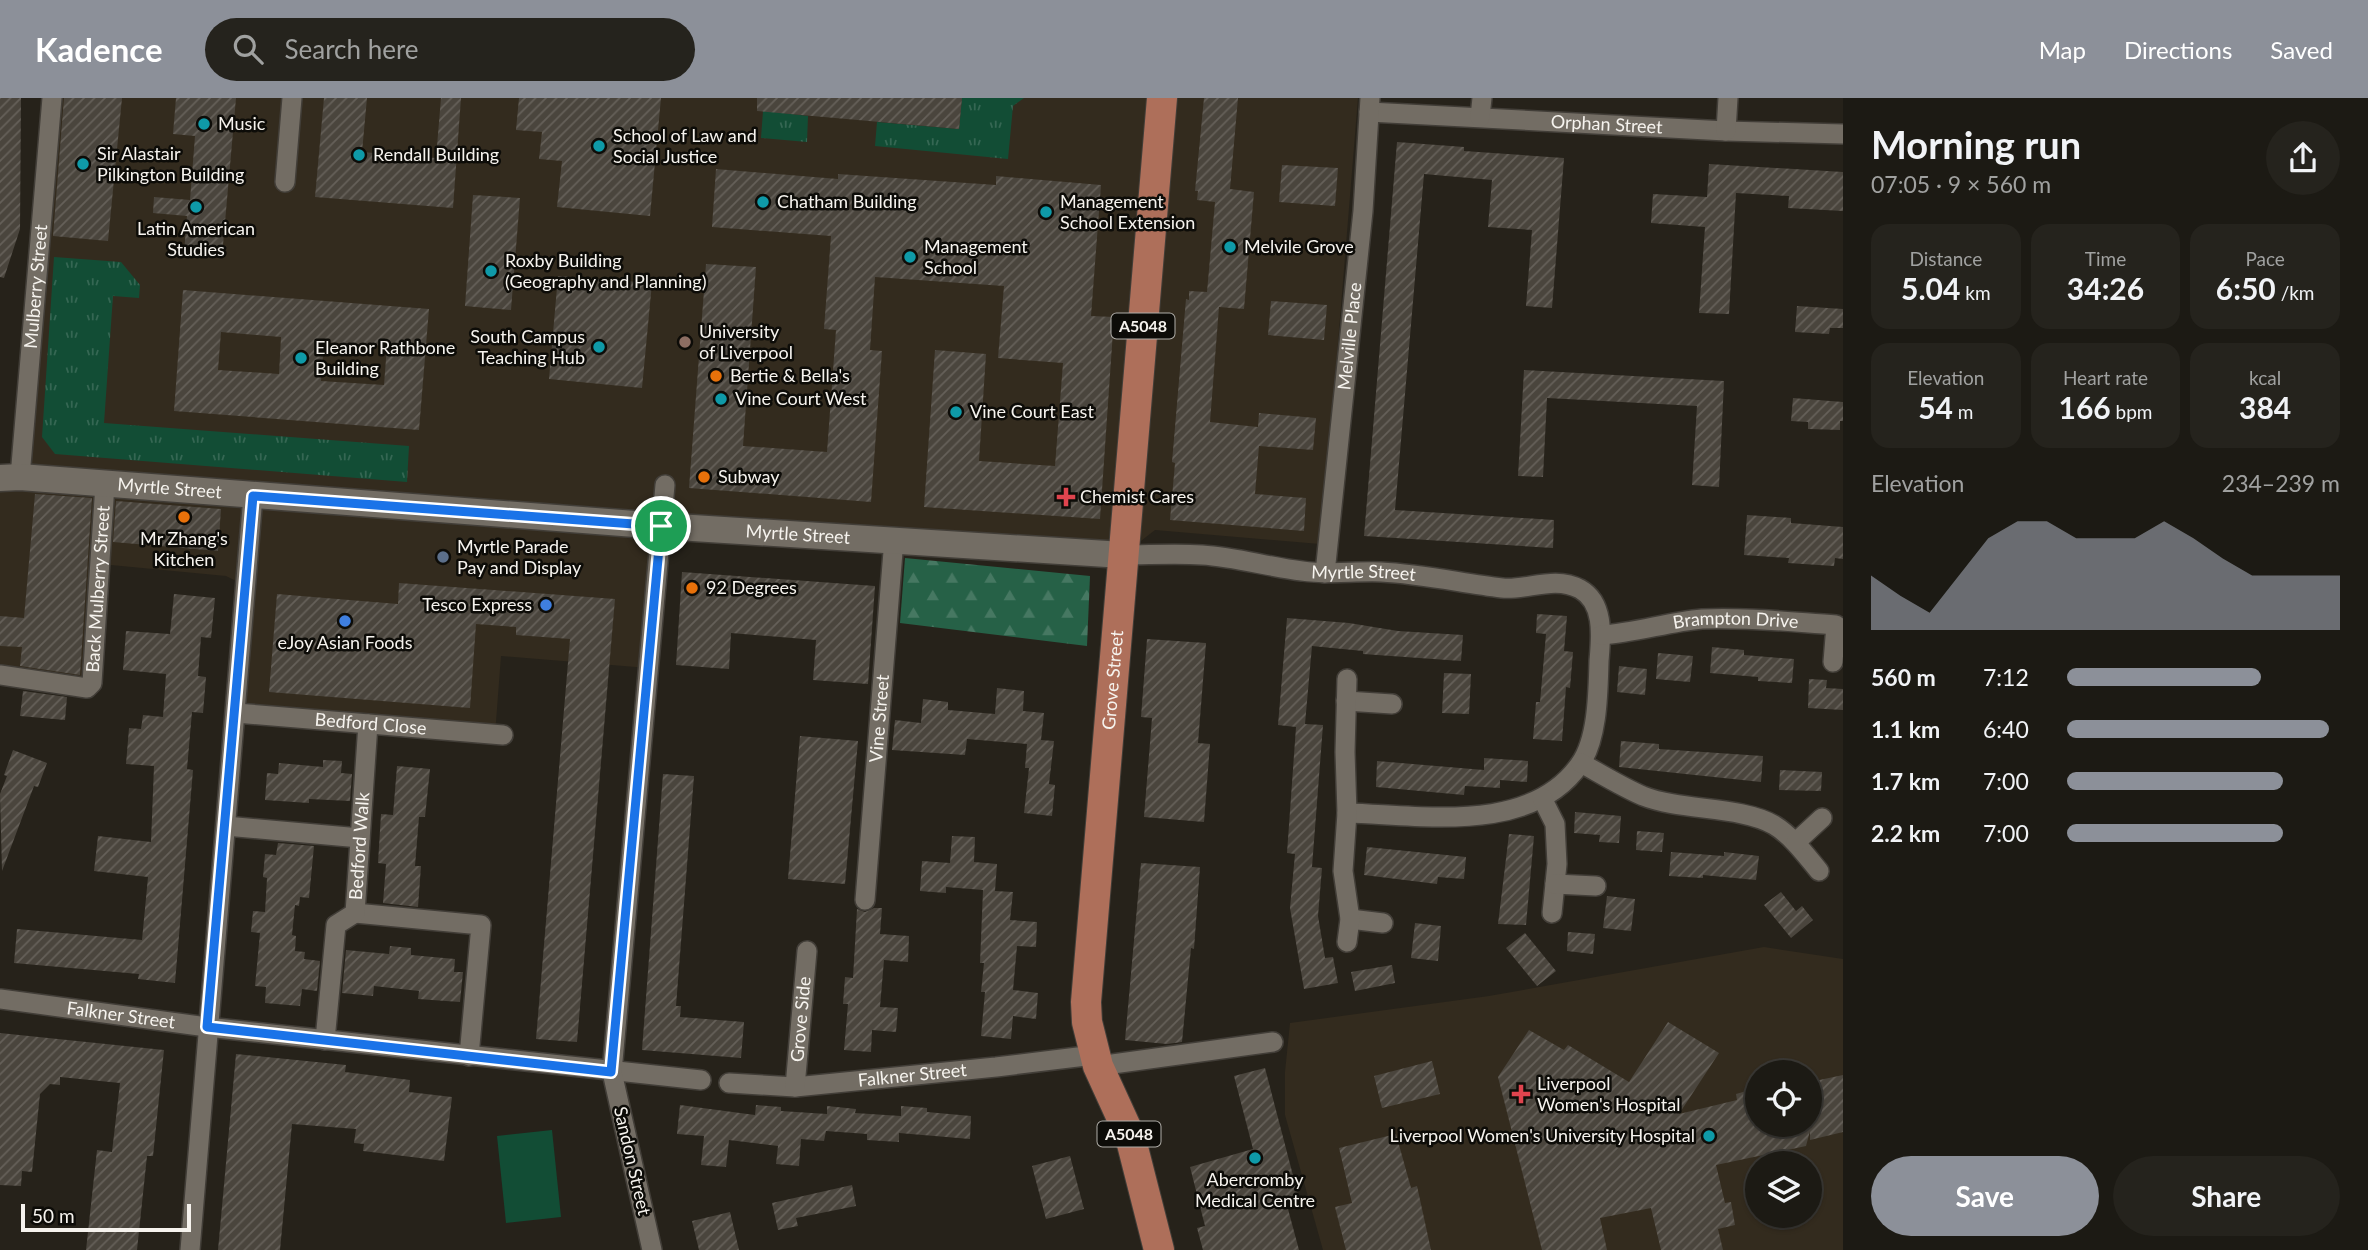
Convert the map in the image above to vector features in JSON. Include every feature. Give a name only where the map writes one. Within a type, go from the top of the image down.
[{"type":"main road","name":"Grove Street","points":[[1159,1250],[1130,1136],[1096,1060],[1087,1022],[1086,976],[1162,98]]},
{"type":"street","name":"Mulberry Street","points":[[10,477],[52,98]]},
{"type":"street","points":[[285,182],[292,98]]},
{"type":"street","points":[[1726,131],[1728,98]]},
{"type":"street","name":"Orphan Street","points":[[1369,105],[1481,107],[1726,131],[1843,134]]},
{"type":"street","name":"Melville Place","points":[[1325,573],[1363,211],[1369,105]]},
{"type":"street","name":"Myrtle Street","points":[[10,477],[661,526],[1123,555],[1203,555],[1325,573],[1379,572],[1414,575],[1509,589],[1534,583],[1555,583],[1579,589],[1590,599],[1601,619],[1601,635]]},
{"type":"street","name":"Back Mulberry Street","points":[[0,675],[87,688],[92,683],[105,484]]},
{"type":"street","name":"Sandon Street","points":[[652,1250],[611,1072],[665,485]]},
{"type":"street","points":[[190,1250],[253,496]]},
{"type":"street","name":"Vine Street","points":[[865,900],[894,539]]},
{"type":"street","name":"Brampton Drive","points":[[1601,635],[1629,633],[1699,620],[1747,619],[1836,625],[1833,662]]},
{"type":"street","points":[[1347,813],[1451,818],[1513,810],[1542,798],[1581,763],[1596,722],[1601,635]]},
{"type":"street","points":[[1347,942],[1350,919],[1343,870],[1347,813],[1348,678]]},
{"type":"street","points":[[1346,701],[1392,704]]},
{"type":"street","name":"Bedford Close","points":[[236,713],[503,735]]},
{"type":"street","name":"Bedford Walk","points":[[325,1040],[336,925],[355,913],[368,724]]},
{"type":"street","points":[[1581,763],[1643,796],[1754,817],[1774,825],[1796,842],[1819,870]]},
{"type":"street","points":[[1542,798],[1555,824],[1558,864],[1552,913]]},
{"type":"street","points":[[1796,842],[1822,818]]},
{"type":"street","points":[[226,826],[360,838]]},
{"type":"street","points":[[1555,884],[1596,886]]},
{"type":"street","points":[[355,913],[481,925],[469,1056]]},
{"type":"street","points":[[1350,919],[1383,923]]},
{"type":"street","name":"Grove Side","points":[[795,1087],[807,951]]},
{"type":"street","name":"Falkner Street","points":[[0,999],[207,1027],[701,1080]]},
{"type":"street","name":"Falkner Street","points":[[729,1083],[795,1087],[1273,1042]]},
{"type":"shaded area","name":"University of Liverpool","points":[[52,98],[1358,98],[1320,544],[1155,530],[1123,555],[662,526],[648,668],[501,656],[495,735],[236,713],[246,586],[226,576],[111,565],[100,574],[92,683],[0,675],[0,478],[20,477]]},
{"type":"shaded area","name":"Liverpool Women's Hospital","points":[[1764,947],[1843,959],[1843,1250],[1323,1250],[1285,1115],[1285,1072],[1290,1023],[1489,996]]},
{"type":"green space","points":[[764,98],[785,98],[783,113],[808,116],[807,142],[761,138]]},
{"type":"green space","points":[[962,98],[1024,98],[1013,106],[1008,159],[875,146],[877,122],[959,129]]},
{"type":"green space","points":[[54,257],[121,262],[140,285],[139,298],[113,296],[104,423],[409,446],[407,482],[55,454],[42,437]]},
{"type":"green space","points":[[905,558],[1090,576],[1087,646],[900,623]]},
{"type":"green space","points":[[552,1130],[561,1217],[506,1223],[497,1136]]},
{"type":"building","points":[[0,98],[21,98],[20,229],[4,278],[0,277]]},
{"type":"building","name":"Sir Alastair Pilkington Building","points":[[64,98],[122,98],[108,241],[53,236]]},
{"type":"building","name":"Latin American Studies","points":[[176,98],[236,98],[222,256],[184,253],[187,216],[153,213],[154,197],[190,200],[195,136],[173,134]]},
{"type":"building","name":"Rendall Building","points":[[324,98],[367,98],[362,152],[436,158],[441,98],[461,98],[453,208],[315,197]]},
{"type":"building","name":"School of Law and Social Justice","points":[[519,98],[661,98],[650,216],[557,207],[562,161],[539,159],[542,132],[516,130]]},
{"type":"building","points":[[757,98],[962,98],[959,129],[757,111]]},
{"type":"building","points":[[1204,98],[1238,98],[1230,189],[1254,192],[1244,309],[1219,307],[1210,422],[1258,427],[1259,413],[1316,418],[1313,450],[1259,446],[1255,494],[1306,498],[1304,531],[1170,520],[1175,463],[1172,462],[1186,299],[1189,300],[1189,291],[1207,292],[1215,202],[1197,200],[1198,191],[1195,191]]},
{"type":"building","points":[[1397,142],[1464,147],[1464,151],[1564,158],[1552,308],[1526,306],[1532,230],[1488,227],[1492,180],[1424,174],[1395,510],[1554,520],[1553,548],[1364,536]]},
{"type":"building","points":[[1709,164],[1843,172],[1843,211],[1788,208],[1789,196],[1736,193],[1729,314],[1699,313],[1705,227],[1651,223],[1653,194],[1707,197]]},
{"type":"building","points":[[1282,165],[1338,168],[1335,206],[1279,202]]},
{"type":"building","points":[[716,169],[838,179],[838,174],[996,185],[996,176],[1101,185],[1091,316],[1114,317],[1100,519],[924,507],[935,350],[986,354],[979,461],[1055,466],[1063,363],[998,358],[1004,286],[875,277],[870,350],[882,351],[871,502],[689,488],[706,264],[756,267],[743,446],[827,452],[836,330],[824,329],[831,236],[712,227]]},
{"type":"building","name":"Roxby Building (Geography and Planning)","points":[[473,195],[520,198],[511,310],[465,306]]},
{"type":"building","name":"South Campus Teaching Hub","points":[[558,276],[652,283],[642,388],[549,379]]},
{"type":"building","name":"Eleanor Rathbone Building","points":[[183,290],[429,309],[419,430],[174,411]],"holes":[[[221,332],[281,337],[279,374],[218,370]],[[324,342],[387,346],[384,385],[321,381]]]},
{"type":"building","points":[[1271,301],[1327,305],[1324,340],[1268,335]]},
{"type":"building","points":[[1797,306],[1843,309],[1843,328],[1830,328],[1829,334],[1795,332]]},
{"type":"building","points":[[1524,370],[1724,381],[1719,487],[1692,485],[1697,406],[1547,398],[1543,477],[1518,476]]},
{"type":"building","points":[[1793,398],[1843,402],[1840,430],[1808,429],[1808,422],[1791,421]]},
{"type":"building","points":[[35,494],[92,498],[80,675],[20,666],[22,647],[0,646],[0,616],[24,618]]},
{"type":"building","points":[[116,501],[221,509],[218,551],[113,542]]},
{"type":"building","points":[[1747,515],[1791,518],[1791,523],[1843,527],[1843,559],[1835,558],[1834,566],[1788,563],[1789,558],[1744,555]]},
{"type":"building","points":[[682,572],[875,586],[868,684],[813,680],[816,640],[731,633],[729,669],[676,665]]},
{"type":"building","points":[[399,583],[615,599],[577,1042],[536,1039],[570,639],[516,635],[516,627],[476,624],[470,708],[269,692],[277,594],[398,604]]},
{"type":"building","points":[[174,594],[215,598],[211,638],[201,637],[198,676],[206,677],[203,713],[192,712],[187,769],[193,770],[175,983],[138,979],[139,974],[14,963],[17,929],[142,940],[148,877],[94,871],[98,836],[151,842],[154,766],[126,764],[129,728],[141,729],[143,715],[163,717],[166,674],[123,670],[126,631],[170,634]]},
{"type":"building","points":[[1537,614],[1567,616],[1564,651],[1573,652],[1570,688],[1566,687],[1562,741],[1533,739],[1536,702],[1540,702],[1546,634],[1536,633]]},
{"type":"building","points":[[1287,618],[1349,623],[1398,631],[1463,635],[1461,661],[1363,654],[1363,651],[1312,646],[1305,724],[1323,725],[1312,867],[1322,868],[1318,916],[1325,958],[1333,957],[1338,983],[1304,989],[1290,908],[1295,854],[1287,853],[1296,727],[1278,725]]},
{"type":"building","points":[[1147,639],[1206,643],[1198,743],[1210,744],[1204,822],[1144,817],[1152,718],[1141,717]]},
{"type":"building","points":[[1712,647],[1744,650],[1744,655],[1794,659],[1792,683],[1758,681],[1758,677],[1710,673]]},
{"type":"building","points":[[1658,653],[1693,656],[1690,682],[1656,679]]},
{"type":"building","points":[[1619,666],[1647,669],[1645,695],[1617,692]]},
{"type":"building","points":[[1444,673],[1471,674],[1469,714],[1442,713]]},
{"type":"building","points":[[1809,679],[1827,680],[1826,688],[1843,689],[1843,710],[1808,708]]},
{"type":"building","points":[[997,688],[1024,691],[1023,711],[1044,713],[1041,740],[1054,741],[1049,784],[1055,785],[1052,816],[1024,813],[1029,768],[1025,768],[1027,744],[967,739],[965,755],[892,750],[895,720],[921,723],[923,699],[948,702],[948,710],[995,714]]},
{"type":"building","points":[[23,691],[67,697],[65,720],[20,716]]},
{"type":"building","points":[[800,736],[858,741],[845,884],[788,879]]},
{"type":"building","points":[[1621,741],[1659,744],[1659,749],[1763,756],[1761,782],[1619,767]]},
{"type":"building","points":[[13,750],[47,763],[38,787],[34,786],[2,871],[0,794]]},
{"type":"building","points":[[1484,758],[1528,761],[1527,782],[1500,780],[1500,788],[1465,786],[1464,795],[1376,787],[1377,761],[1484,770]]},
{"type":"building","points":[[323,760],[342,761],[341,773],[352,774],[350,801],[309,799],[309,803],[265,800],[267,773],[278,774],[279,763],[323,767]]},
{"type":"building","points":[[397,766],[430,769],[425,817],[419,817],[415,866],[421,866],[418,907],[383,903],[386,864],[378,863],[381,814],[393,815]]},
{"type":"building","points":[[1780,770],[1822,772],[1821,791],[1779,790]]},
{"type":"building","points":[[663,774],[694,776],[676,1006],[681,1006],[680,1017],[744,1022],[741,1058],[642,1050]]},
{"type":"building","points":[[1575,812],[1621,816],[1619,843],[1599,842],[1600,835],[1574,833]]},
{"type":"building","points":[[1637,831],[1664,833],[1662,852],[1636,850]]},
{"type":"building","points":[[1509,834],[1534,836],[1526,925],[1498,924]]},
{"type":"building","points":[[952,836],[975,837],[974,862],[997,864],[995,891],[1013,892],[1010,920],[1037,922],[1036,947],[1017,946],[1013,990],[1038,993],[1036,1019],[1013,1016],[1011,1039],[981,1036],[985,992],[981,992],[984,963],[980,963],[983,890],[946,887],[946,893],[920,891],[922,861],[950,863]]},
{"type":"building","points":[[278,843],[314,846],[309,898],[300,897],[299,906],[295,905],[292,935],[296,936],[295,951],[305,952],[304,959],[320,961],[317,991],[302,989],[300,1006],[265,1003],[266,987],[255,986],[260,933],[251,932],[253,911],[265,912],[265,854],[276,855]]},
{"type":"building","points":[[1367,847],[1466,857],[1464,879],[1438,877],[1437,884],[1364,875]]},
{"type":"building","points":[[1671,852],[1724,856],[1724,852],[1759,856],[1756,880],[1703,875],[1703,878],[1669,876]]},
{"type":"building","points":[[1141,863],[1200,867],[1194,949],[1191,948],[1182,1042],[1167,1044],[1125,1040]]},
{"type":"building","points":[[1781,892],[1796,911],[1802,906],[1813,920],[1791,938],[1764,905]]},
{"type":"building","points":[[1607,896],[1635,899],[1631,931],[1603,928]]},
{"type":"building","points":[[882,908],[880,934],[909,936],[908,962],[884,960],[880,1007],[898,1008],[896,1032],[872,1030],[871,1052],[844,1050],[848,1004],[843,1004],[845,977],[853,978],[857,909],[865,912]]},
{"type":"building","points":[[1415,923],[1441,926],[1438,961],[1411,958]]},
{"type":"building","points":[[1568,932],[1595,934],[1593,954],[1567,951]]},
{"type":"building","points":[[1525,933],[1556,971],[1537,986],[1506,948]]},
{"type":"building","points":[[390,946],[411,948],[411,955],[455,959],[454,972],[463,972],[460,1002],[418,999],[419,991],[374,986],[373,996],[342,993],[346,950],[389,954]]},
{"type":"building","points":[[1392,965],[1395,983],[1355,991],[1351,972]]},
{"type":"building","name":"Liverpool Women's University Hospital","points":[[1668,1022],[1719,1053],[1679,1114],[1737,1100],[1736,1094],[1745,1091],[1745,1137],[1808,1137],[1806,1146],[1782,1151],[1745,1151],[1745,1159],[1716,1165],[1725,1203],[1731,1202],[1735,1225],[1718,1229],[1723,1250],[1661,1250],[1651,1208],[1600,1218],[1607,1250],[1542,1250],[1498,1077],[1529,1030],[1564,1050],[1568,1045],[1629,1082]]},
{"type":"building","points":[[0,1033],[164,1050],[153,1156],[147,1156],[137,1250],[86,1250],[97,1150],[112,1152],[120,1083],[60,1077],[60,1085],[50,1084],[40,1094],[32,1172],[22,1171],[21,1186],[0,1185]]},
{"type":"building","points":[[236,1054],[346,1065],[345,1072],[410,1080],[409,1092],[452,1097],[444,1161],[363,1151],[364,1144],[354,1143],[356,1129],[292,1124],[280,1250],[218,1250]]},
{"type":"building","points":[[1432,1061],[1440,1094],[1382,1108],[1374,1076]]},
{"type":"building","name":"Abercromby Medical Centre","points":[[1265,1068],[1301,1206],[1288,1209],[1299,1250],[1203,1250],[1197,1228],[1205,1226],[1190,1167],[1253,1149],[1234,1076]]},
{"type":"building","name":"Liverpool Women's University Hospital","points":[[1843,1075],[1843,1132],[1810,1140],[1810,1137],[1822,1137],[1822,1079]]},
{"type":"building","points":[[680,1105],[755,1115],[756,1105],[781,1107],[781,1111],[827,1114],[827,1106],[856,1109],[855,1113],[901,1116],[901,1106],[927,1108],[927,1112],[971,1116],[970,1139],[899,1133],[899,1142],[867,1140],[867,1134],[826,1131],[824,1141],[801,1139],[799,1166],[776,1164],[778,1146],[729,1140],[726,1167],[701,1165],[704,1136],[677,1134]]},
{"type":"building","points":[[1396,1134],[1411,1188],[1417,1186],[1431,1250],[1346,1250],[1335,1207],[1352,1203],[1339,1148]]},
{"type":"building","points":[[1070,1156],[1084,1209],[1046,1219],[1032,1166]]},
{"type":"building","points":[[852,1185],[856,1206],[796,1218],[798,1226],[778,1230],[772,1203]]},
{"type":"building","points":[[730,1212],[739,1250],[699,1250],[692,1221]]},
{"type":"place","name":"Music","points":[[204,124]]},
{"type":"place","name":"School of Law and Social Justice","points":[[599,146]]},
{"type":"place","name":"Rendall Building","points":[[359,155]]},
{"type":"place","name":"Sir Alastair Pilkington Building","points":[[83,164]]},
{"type":"place","name":"Chatham Building","points":[[763,202]]},
{"type":"place","name":"Latin American Studies","points":[[196,207]]},
{"type":"place","name":"Management School Extension","points":[[1046,212]]},
{"type":"place","name":"Melvile Grove","points":[[1230,247]]},
{"type":"place","name":"Management School","points":[[910,257]]},
{"type":"place","name":"Roxby Building (Geography and Planning)","points":[[491,271]]},
{"type":"place","name":"University of Liverpool","points":[[685,342]]},
{"type":"place","name":"South Campus Teaching Hub","points":[[599,347]]},
{"type":"place","name":"Eleanor Rathbone Building","points":[[301,358]]},
{"type":"place","name":"Bertie & Bella's","points":[[716,376]]},
{"type":"place","name":"Vine Court West","points":[[721,399]]},
{"type":"place","name":"Vine Court East","points":[[956,412]]},
{"type":"place","name":"Subway","points":[[704,477]]},
{"type":"place","name":"Chemist Cares","points":[[1066,497]]},
{"type":"place","name":"Mr Zhang's Kitchen","points":[[184,517]]},
{"type":"place","name":"Myrtle Parade Pay and Display","points":[[443,557]]},
{"type":"place","name":"92 Degrees","points":[[692,588]]},
{"type":"place","name":"Tesco Express","points":[[546,605]]},
{"type":"place","name":"eJoy Asian Foods","points":[[345,621]]},
{"type":"place","name":"Liverpool Women's Hospital","points":[[1521,1094]]},
{"type":"place","name":"Liverpool Women's University Hospital","points":[[1709,1136]]},
{"type":"place","name":"Abercromby Medical Centre","points":[[1255,1158]]},
{"type":"route","points":[[253,496],[661,526],[611,1072],[207,1027],[253,496]]}]
